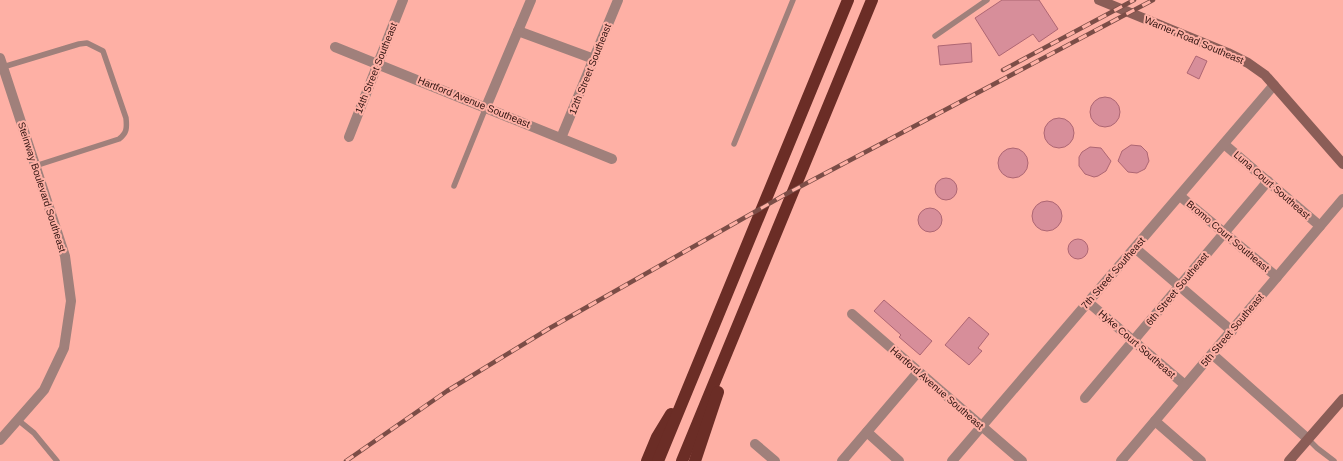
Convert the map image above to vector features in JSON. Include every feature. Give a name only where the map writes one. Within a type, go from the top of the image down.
[{"type":"highway","points":[[658,461],[848,0]]},
{"type":"highway","points":[[682,461],[872,0]]},
{"type":"highway","points":[[695,461],[705,435],[739,324]]},
{"type":"highway","points":[[647,461],[657,437],[692,379]]},
{"type":"street","name":"14th Street Southeast","points":[[349,137],[403,0]]},
{"type":"street","points":[[486,107],[531,0]]},
{"type":"street","name":"12th Street Southeast","points":[[561,138],[618,0]]},
{"type":"street","name":"Warner Road Southeast","points":[[1099,0],[1248,63],[1265,75],[1343,164]]},
{"type":"street","points":[[518,31],[594,59]]},
{"type":"street","name":"Hartford Avenue Southeast","points":[[335,47],[378,63],[612,159]]},
{"type":"street","name":"Steinway Boulevard Southeast","points":[[0,440],[44,390],[64,348],[71,301],[66,256],[1,63]]},
{"type":"street","name":"7th Street Southeast","points":[[952,461],[1274,85]]},
{"type":"street","name":"Luna Court Southeast","points":[[1224,144],[1320,226]]},
{"type":"street","name":"6th Street Southeast","points":[[1085,398],[1268,181]]},
{"type":"street","name":"Bromo Court Southeast","points":[[1180,196],[1277,277]]},
{"type":"street","name":"5th Street Southeast","points":[[1123,460],[1343,199]]},
{"type":"street","points":[[1135,248],[1232,331]]},
{"type":"street","name":"Hyke Court Southeast","points":[[1088,302],[1185,385]]},
{"type":"street","name":"Hartford Avenue Southeast","points":[[852,314],[1022,461]]},
{"type":"street","points":[[1212,354],[1308,438]]},
{"type":"street","points":[[842,461],[918,372]]},
{"type":"street","points":[[1289,461],[1343,399]]},
{"type":"street","points":[[1155,421],[1201,461]]},
{"type":"street","points":[[867,432],[899,461]]},
{"type":"street","points":[[755,444],[775,461]]},
{"type":"lane","points":[[734,144],[793,0]]},
{"type":"lane","points":[[935,36],[987,0]]},
{"type":"lane","points":[[1,63],[79,44],[93,45],[103,51],[123,111],[127,127],[125,135],[120,139],[35,166]]},
{"type":"lane","points":[[454,186],[486,107]]},
{"type":"lane","points":[[18,420],[34,433],[57,461]]},
{"type":"lane","points":[[1308,438],[1317,448],[1334,461]]},
{"type":"building","points":[[1002,0],[1039,0],[1058,29],[1039,42],[1033,34],[999,56],[975,18]]},
{"type":"building","points":[[971,43],[972,62],[940,65],[938,46]]},
{"type":"building","points":[[1196,56],[1207,61],[1199,79],[1187,73]]},
{"type":"building","points":[[1105,97],[1116,101],[1120,112],[1116,123],[1105,127],[1094,123],[1090,112],[1094,101]]},
{"type":"building","points":[[1059,118],[1065,119],[1073,127],[1073,139],[1065,147],[1059,148],[1053,147],[1045,139],[1044,133],[1045,127],[1053,119]]},
{"type":"building","points":[[1131,145],[1141,146],[1147,152],[1149,161],[1145,169],[1137,173],[1128,172],[1118,161],[1122,151]]},
{"type":"building","points":[[1090,147],[1101,148],[1111,161],[1106,171],[1094,177],[1085,174],[1079,166],[1079,157],[1082,152]]},
{"type":"building","points":[[1013,148],[1019,149],[1027,157],[1027,169],[1019,177],[1013,178],[1007,177],[999,169],[998,163],[999,157],[1007,149]]},
{"type":"building","points":[[942,178],[950,178],[957,185],[957,193],[950,200],[942,200],[935,193],[935,185]]},
{"type":"building","points":[[1047,201],[1058,205],[1062,216],[1058,227],[1047,231],[1036,227],[1032,216],[1036,205]]},
{"type":"building","points":[[930,208],[939,211],[942,220],[939,229],[930,232],[921,229],[918,220],[921,211]]},
{"type":"building","points":[[1078,239],[1085,242],[1088,249],[1085,256],[1078,259],[1071,256],[1068,249],[1071,242]]},
{"type":"building","points":[[884,300],[932,341],[920,355],[899,337],[901,335],[874,311]]},
{"type":"building","points":[[969,317],[989,334],[978,348],[982,351],[969,365],[945,345]]},
{"type":"railway","points":[[1003,70],[1134,0]]},
{"type":"railway","points":[[346,461],[447,391],[550,328],[788,193],[1153,0]]}]
